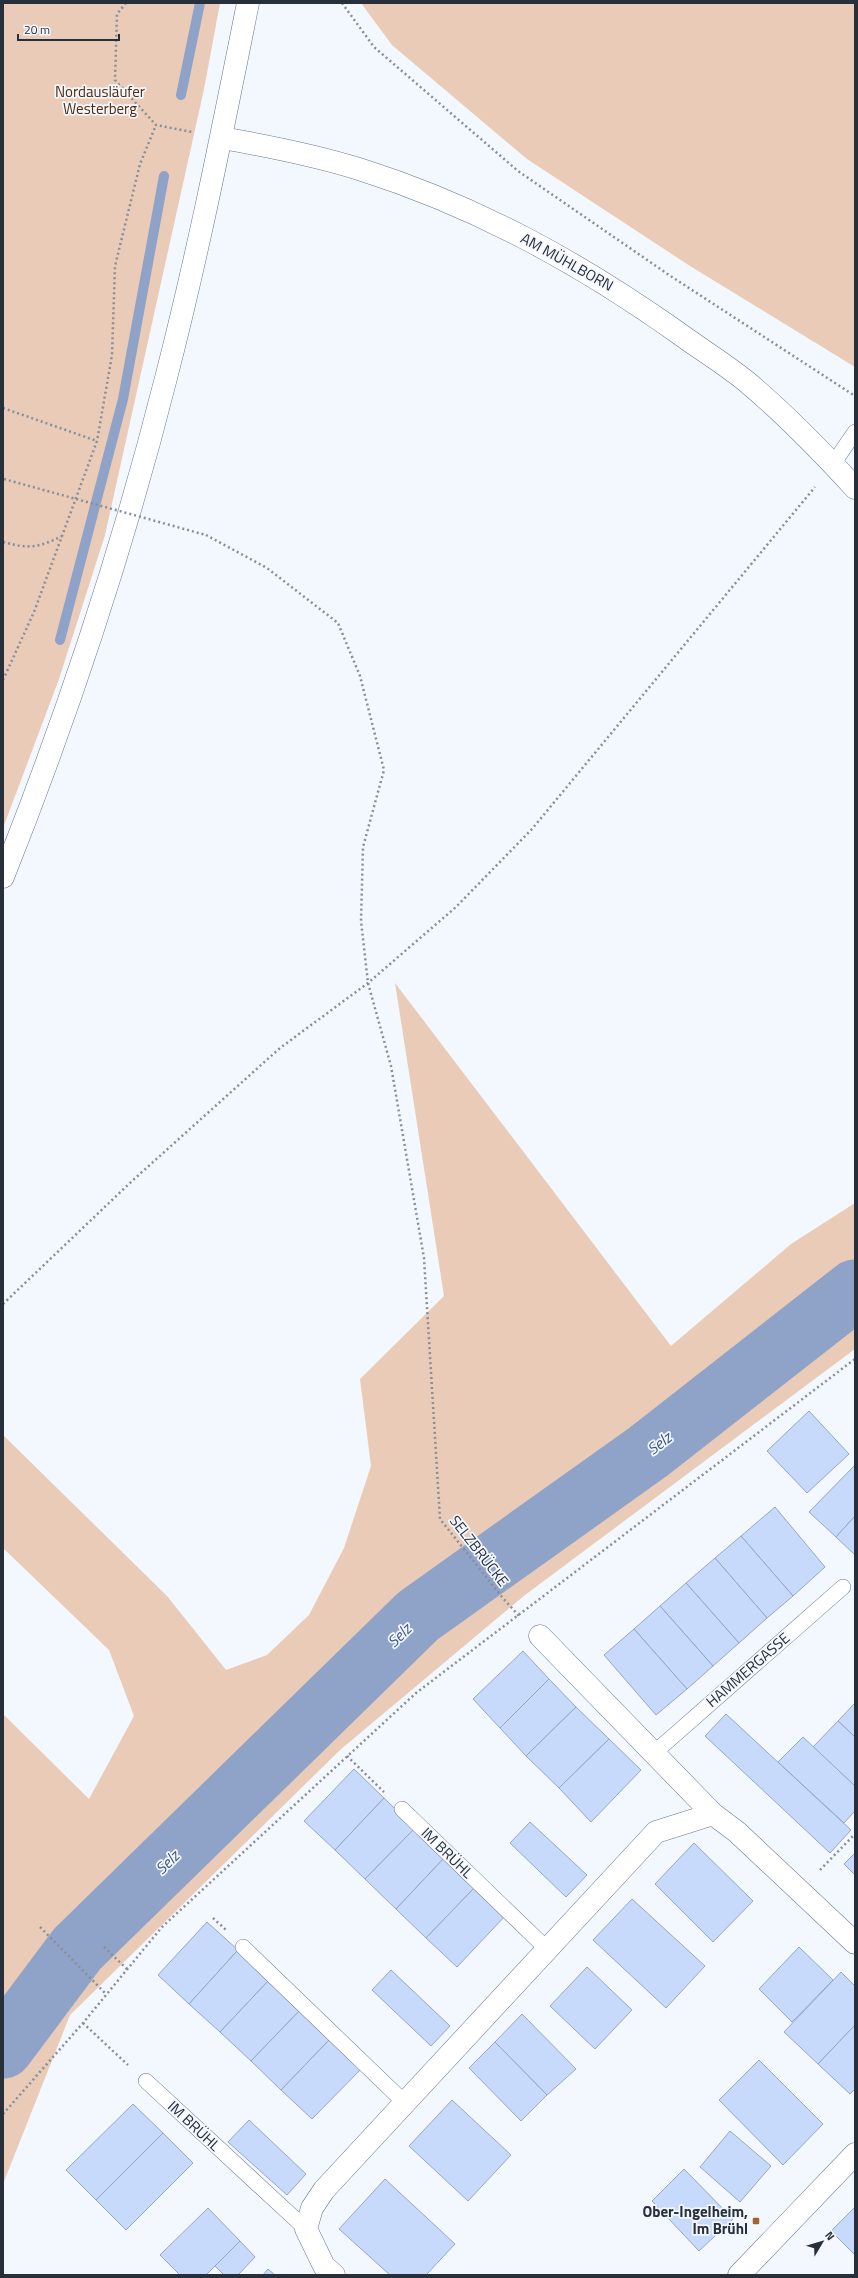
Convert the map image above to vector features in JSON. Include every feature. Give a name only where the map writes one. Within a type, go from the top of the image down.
[{"type":"street","points":[[3,877],[39,788],[70,700],[108,580],[166,378],[222,138],[248,3]]},
{"type":"street","name":"AM MÜHLBORN","points":[[222,138],[282,149],[359,169],[442,200],[534,242],[619,291],[746,381],[833,464],[855,488]]},
{"type":"street","points":[[540,1636],[713,1814],[738,1832],[855,1943]]},
{"type":"street","points":[[306,2229],[312,2208],[324,2190],[406,2104],[656,1832],[713,1814]]},
{"type":"street","points":[[739,2275],[855,2154]]},
{"type":"street","name":"IM BRÜHL","points":[[306,2229],[324,2266],[334,2275]]},
{"type":"lane","points":[[833,464],[855,432]]},
{"type":"lane","name":"HAMMERGASSE","points":[[654,1753],[843,1587]]},
{"type":"lane","name":"IM BRÜHL","points":[[402,1809],[547,1949]]},
{"type":"lane","points":[[243,1947],[406,2104]]},
{"type":"lane","name":"IM BRÜHL","points":[[146,2081],[306,2229]]},
{"type":"path","points":[[126,3],[118,14],[115,80],[156,125],[222,138]]},
{"type":"path","points":[[342,3],[374,47],[518,171],[669,275],[855,396]]},
{"type":"path","points":[[3,680],[34,612],[97,441],[112,355],[115,266],[140,164],[156,125]]},
{"type":"path","points":[[3,408],[97,441]]},
{"type":"path","points":[[3,1304],[132,1181],[280,1048],[368,983],[456,907],[532,829],[833,464]]},
{"type":"path","points":[[4,479],[206,535],[267,568],[338,623],[360,676],[384,770],[363,847],[361,921],[368,983]]},
{"type":"path","points":[[3,542],[40,547],[62,536]]},
{"type":"path","name":"SELZBRÜCKE","points":[[368,983],[391,1066],[424,1258],[440,1519],[502,1598],[518,1614]]},
{"type":"path","points":[[3,2114],[83,2023],[162,1927],[416,1693],[855,1359]]},
{"type":"path","points":[[347,1756],[402,1809]]},
{"type":"path","points":[[800,1890],[855,1834]]},
{"type":"path","points":[[40,1927],[106,1994]]},
{"type":"path","points":[[104,1947],[127,1969]]},
{"type":"path","points":[[83,2023],[146,2081]]},
{"type":"green space","name":"Nordausläufer Westerberg","points":[[3,3],[220,3],[204,89],[105,535],[59,679],[3,828]]},
{"type":"green space","points":[[361,3],[855,3],[855,367],[690,266],[527,159],[392,45]]},
{"type":"green space","points":[[395,983],[671,1346],[791,1244],[855,1203],[855,1349],[525,1595],[340,1750],[70,2015],[3,2184],[3,1714],[89,1799],[134,1716],[109,1650],[3,1548],[3,1435],[167,1596],[226,1670],[267,1655],[309,1615],[344,1548],[371,1466],[360,1379],[444,1296]]},
{"type":"building","points":[[809,1411],[849,1454],[807,1493],[767,1451]]},
{"type":"building","points":[[855,1465],[855,1516],[836,1537],[809,1512]]},
{"type":"building","points":[[775,1507],[825,1567],[793,1596],[741,1536]]},
{"type":"building","points":[[855,1516],[855,1555],[836,1537]]},
{"type":"building","points":[[741,1536],[793,1596],[767,1618],[715,1558]]},
{"type":"building","points":[[715,1558],[767,1618],[739,1643],[686,1583]]},
{"type":"building","points":[[686,1583],[739,1643],[713,1666],[660,1606]]},
{"type":"building","points":[[660,1606],[713,1666],[687,1689],[634,1629]]},
{"type":"building","points":[[634,1629],[687,1689],[656,1715],[604,1655]]},
{"type":"building","points":[[523,1651],[549,1679],[500,1728],[473,1699]]},
{"type":"building","points":[[549,1679],[576,1707],[526,1756],[500,1728]]},
{"type":"building","points":[[855,1703],[855,1737],[838,1721]]},
{"type":"building","points":[[576,1707],[609,1739],[559,1788],[526,1756]]},
{"type":"building","points":[[726,1714],[851,1830],[830,1853],[705,1736]]},
{"type":"building","points":[[838,1721],[855,1737],[855,1786],[813,1747]]},
{"type":"building","points":[[803,1737],[855,1786],[855,1811],[844,1823],[778,1762]]},
{"type":"building","points":[[609,1739],[641,1770],[591,1822],[559,1788]]},
{"type":"building","points":[[354,1769],[384,1798],[335,1850],[304,1821]]},
{"type":"building","points":[[384,1798],[415,1828],[365,1879],[335,1850]]},
{"type":"building","points":[[530,1822],[587,1875],[566,1897],[510,1843]]},
{"type":"building","points":[[415,1828],[445,1857],[396,1909],[365,1879]]},
{"type":"building","points":[[694,1843],[753,1901],[713,1942],[655,1884]]},
{"type":"building","points":[[855,1853],[855,1875],[844,1864]]},
{"type":"building","points":[[445,1857],[476,1886],[426,1938],[396,1909]]},
{"type":"building","points":[[476,1886],[506,1915],[457,1967],[426,1938]]},
{"type":"building","points":[[632,1899],[705,1966],[666,2008],[593,1940]]},
{"type":"building","points":[[207,1922],[238,1950],[189,2004],[158,1975]]},
{"type":"building","points":[[799,1947],[833,1980],[792,2022],[759,1989]]},
{"type":"building","points":[[238,1950],[270,1979],[220,2032],[189,2004]]},
{"type":"building","points":[[587,1967],[632,2010],[595,2049],[550,2006]]},
{"type":"building","points":[[391,1970],[450,2026],[431,2046],[372,1990]]},
{"type":"building","points":[[841,1972],[855,1986],[855,2025],[818,2064],[784,2032]]},
{"type":"building","points":[[270,1979],[301,2009],[251,2061],[220,2032]]},
{"type":"building","points":[[301,2009],[331,2038],[281,2090],[251,2061]]},
{"type":"building","points":[[522,2014],[576,2069],[547,2095],[495,2042]]},
{"type":"building","points":[[855,2025],[855,2089],[850,2094],[818,2064]]},
{"type":"building","points":[[331,2038],[362,2068],[312,2119],[281,2090]]},
{"type":"building","points":[[495,2042],[547,2095],[521,2121],[469,2068]]},
{"type":"building","points":[[759,2060],[823,2124],[783,2165],[719,2100]]},
{"type":"building","points":[[452,2100],[511,2155],[468,2201],[409,2146]]},
{"type":"building","points":[[133,2104],[163,2133],[96,2200],[66,2170]]},
{"type":"building","points":[[249,2120],[306,2174],[287,2195],[228,2142]]},
{"type":"building","points":[[730,2131],[771,2166],[740,2202],[700,2167]]},
{"type":"building","points":[[163,2133],[193,2163],[126,2230],[96,2200]]},
{"type":"building","points":[[684,2169],[733,2219],[699,2251],[652,2201]]},
{"type":"building","points":[[385,2179],[455,2244],[426,2275],[390,2275],[339,2229]]},
{"type":"building","points":[[855,2207],[855,2255],[831,2231]]},
{"type":"building","points":[[208,2208],[240,2241],[206,2275],[180,2275],[160,2255]]},
{"type":"building","points":[[240,2241],[255,2257],[238,2275],[224,2275],[215,2266]]},
{"type":"building","points":[[268,2269],[275,2275],[263,2275]]},
{"type":"waterway","points":[[181,95],[200,3]]},
{"type":"waterway","points":[[60,640],[123,399],[164,176]]},
{"type":"waterway","name":"Selz","points":[[3,2048],[77,1949],[418,1616],[648,1452],[855,1290]]},
{"type":"place","name":"Ober-Ingelheim, Im Brühl","points":[[756,2221]]}]
